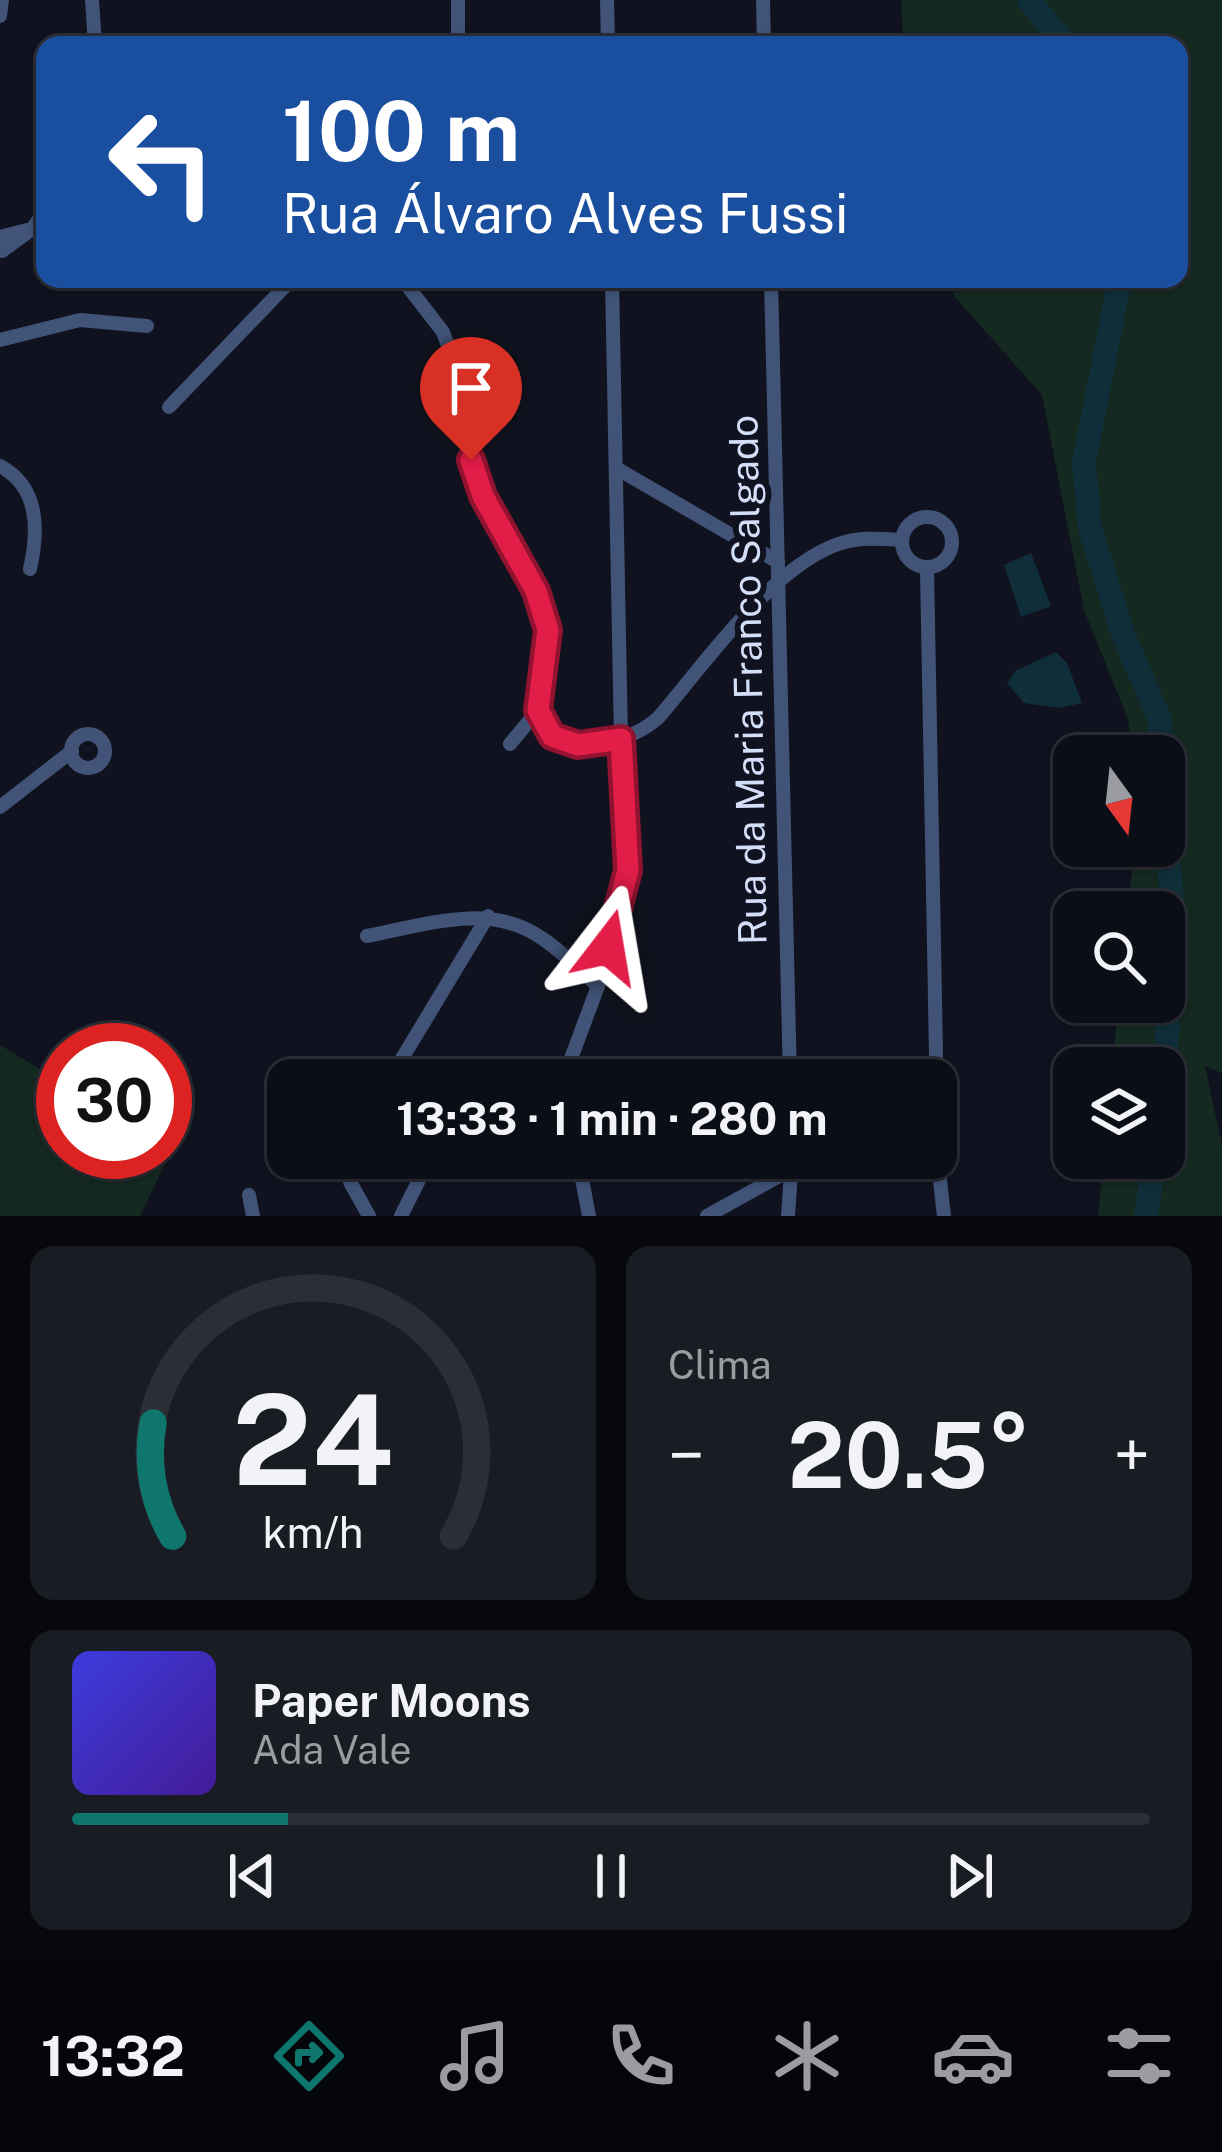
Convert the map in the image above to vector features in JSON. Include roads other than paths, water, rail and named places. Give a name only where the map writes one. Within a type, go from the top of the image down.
[{"type":"street","points":[[0,16],[2,0]]},
{"type":"street","points":[[92,0],[94,36]]},
{"type":"street","points":[[458,0],[458,36]]},
{"type":"street","points":[[607,0],[608,36]]},
{"type":"street","points":[[763,0],[764,36]]},
{"type":"street","points":[[1,245],[36,223]]},
{"type":"street","points":[[170,407],[283,288]]},
{"type":"street","points":[[398,288],[418,301]]},
{"type":"street","points":[[408,288],[443,332],[457,371],[471,460],[483,496],[536,591],[548,630],[538,710],[510,744]]},
{"type":"street","points":[[570,1059],[598,986],[628,870],[612,288]]},
{"type":"street","name":"Rua da Maria Franco Salgado","points":[[771,288],[790,1059]]},
{"type":"street","points":[[0,340],[80,320],[147,326]]},
{"type":"street","points":[[0,466],[16,475],[30,493],[35,522],[30,569]]},
{"type":"street","points":[[616,468],[778,562]]},
{"type":"street","points":[[920,518],[944,522],[952,537],[950,554],[927,568],[907,557],[901,540],[907,527],[920,518]]},
{"type":"street","points":[[538,710],[552,736],[578,745],[639,735],[779,579],[840,543],[860,538],[901,540]]},
{"type":"street","points":[[927,568],[936,1059]]},
{"type":"street","points":[[0,807],[72,751]]},
{"type":"street","points":[[367,936],[488,916],[518,923],[546,940],[598,986]]},
{"type":"street","points":[[402,1059],[488,916]]},
{"type":"street","points":[[350,1179],[369,1216]]},
{"type":"street","points":[[401,1216],[420,1179]]},
{"type":"street","points":[[582,1179],[589,1216]]},
{"type":"street","points":[[707,1216],[768,1179]]},
{"type":"street","points":[[788,1216],[791,1179]]},
{"type":"street","points":[[940,1179],[944,1216]]},
{"type":"street","points":[[249,1195],[253,1216]]},
{"type":"street","points":[[738,1198],[742,1216]]},
{"type":"water","points":[[1031,553],[1051,606],[1021,617],[1004,565]]},
{"type":"water","points":[[1056,652],[1067,663],[1082,703],[1059,708],[1024,703],[1007,683],[1015,671]]},
{"type":"waterway","points":[[1029,0],[1059,36]]},
{"type":"waterway","points":[[1118,288],[1084,462],[1090,528],[1123,634],[1160,720],[1160,735]]},
{"type":"waterway","points":[[1166,1047],[1175,939],[1169,867]]},
{"type":"waterway","points":[[1146,1216],[1152,1179]]}]
